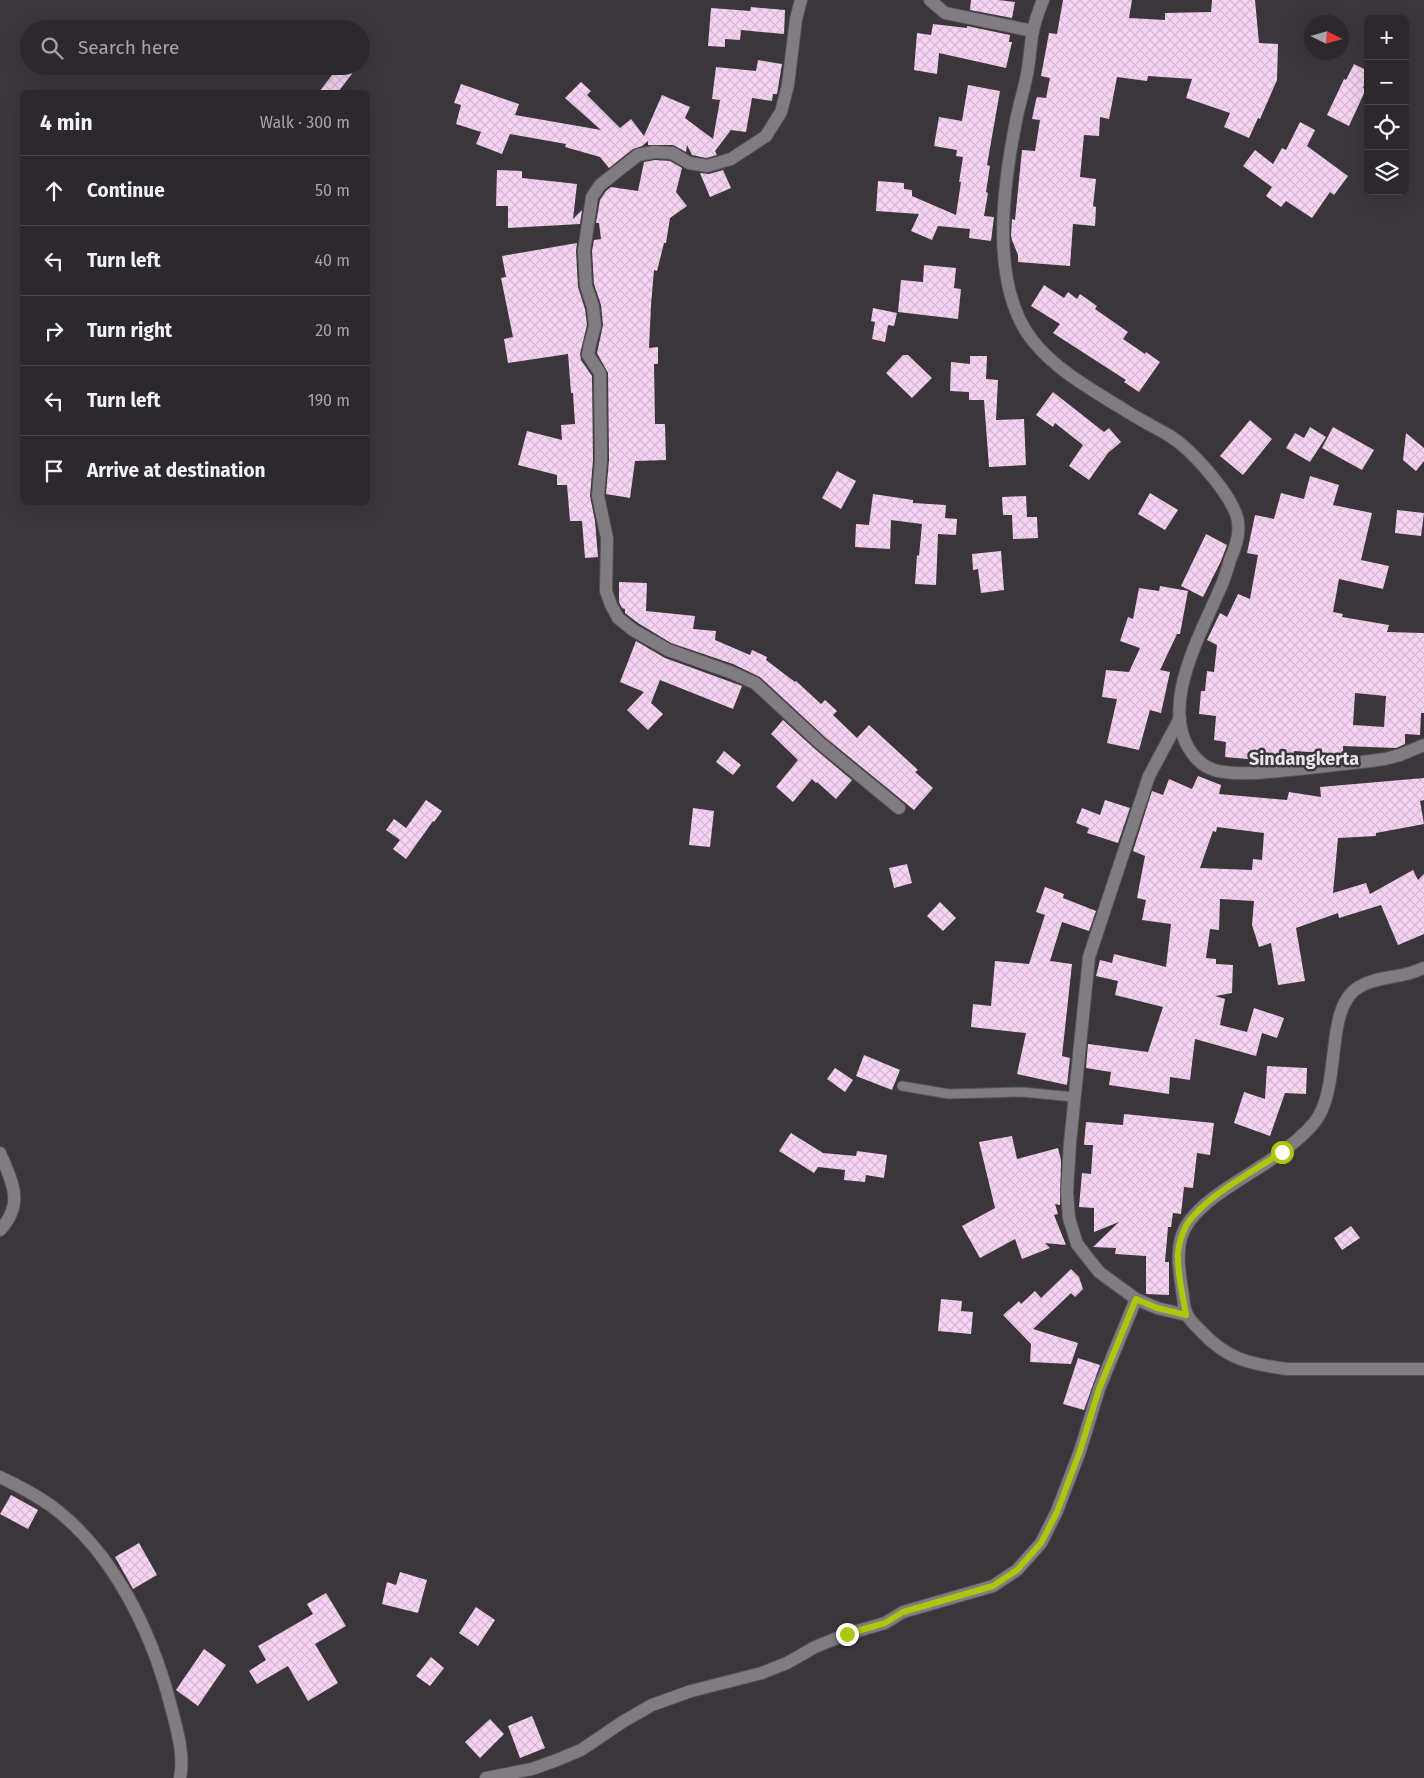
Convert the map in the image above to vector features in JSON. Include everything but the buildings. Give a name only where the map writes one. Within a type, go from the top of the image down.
[{"type":"street","points":[[801,0],[788,85],[781,112],[766,136],[731,158],[707,166],[689,163],[672,153],[654,152],[638,155],[600,185],[592,196],[584,251],[586,286],[593,307],[595,326],[588,355],[600,372],[601,460],[598,496],[607,538],[606,591],[618,618],[633,630],[668,650],[755,683],[821,744],[899,808]]},
{"type":"street","points":[[930,0],[945,13],[1033,32]]},
{"type":"street","points":[[1042,0],[1033,32],[1027,74],[1016,121],[1003,219],[1004,252],[1010,296],[1020,320],[1033,342],[1060,367],[1135,417],[1173,438],[1220,485],[1238,517],[1239,530],[1232,556],[1186,670],[1180,696],[1180,718],[1190,751],[1198,761],[1207,767],[1222,772],[1246,774],[1385,758],[1400,755],[1424,745]]},
{"type":"street","points":[[1180,718],[1149,776],[1089,957],[1074,1097],[1067,1192],[1068,1218],[1078,1244],[1099,1272],[1136,1299],[1157,1308],[1186,1315],[1220,1350],[1246,1361],[1286,1369],[1424,1369]]},
{"type":"street","points":[[1186,1315],[1178,1254],[1181,1237],[1187,1224],[1207,1203],[1256,1170],[1301,1136],[1320,1115],[1331,1083],[1334,1051],[1343,1005],[1348,995],[1360,986],[1373,981],[1408,974],[1424,968]]},
{"type":"street","points":[[0,1154],[14,1187],[15,1194],[11,1215],[0,1230]]},
{"type":"street","points":[[486,1778],[532,1769],[582,1750],[624,1721],[652,1705],[691,1692],[762,1673],[788,1663],[815,1647],[847,1634],[885,1623],[903,1612],[993,1586],[1017,1570],[1041,1543],[1057,1512],[1080,1451],[1099,1389],[1136,1299]]},
{"type":"street","points":[[0,1477],[25,1489],[56,1510],[90,1543],[111,1569],[146,1633],[159,1665],[173,1714],[178,1740],[182,1772],[180,1778]]},
{"type":"lane","points":[[902,1086],[949,1094],[1022,1092],[1074,1097]]},
{"type":"district","name":"Sindangkerta","points":[[1304,759]]},
{"type":"route","points":[[847,1634],[885,1623],[903,1612],[993,1586],[1017,1570],[1041,1543],[1057,1512],[1074,1470],[1099,1389],[1136,1299],[1171,1313],[1186,1315],[1178,1254],[1181,1237],[1187,1224],[1207,1203],[1282,1152]]}]
